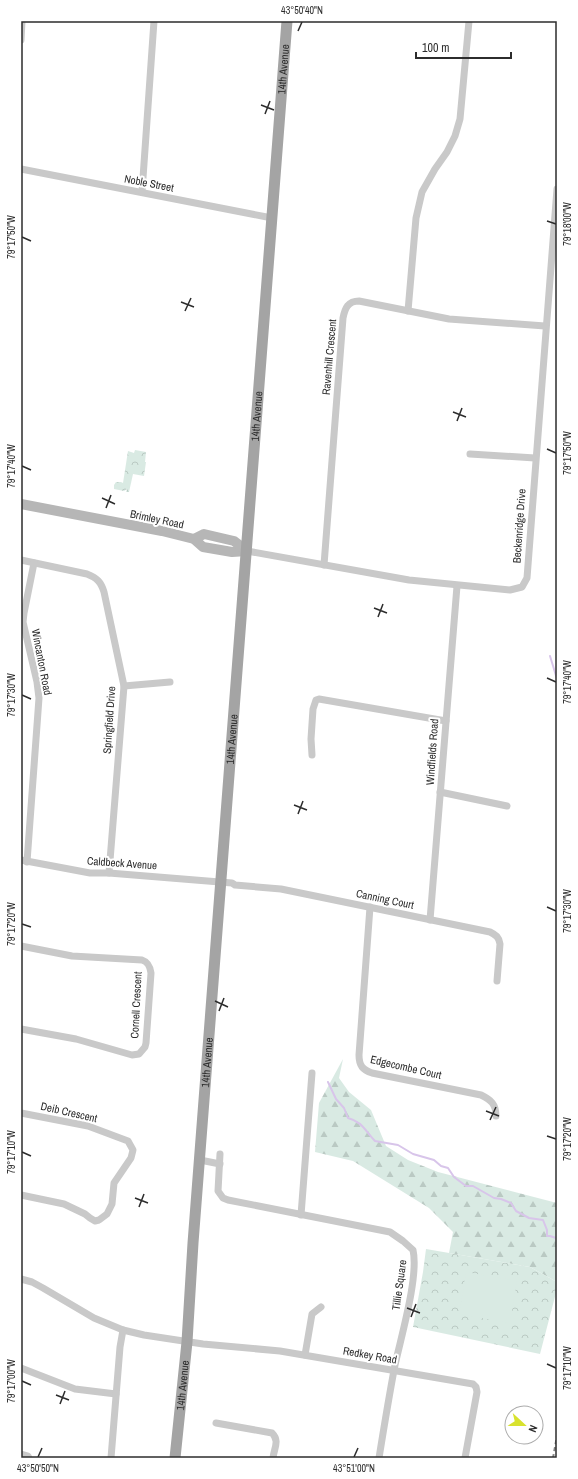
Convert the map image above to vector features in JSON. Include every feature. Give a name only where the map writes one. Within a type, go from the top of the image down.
[{"type":"main road","name":"14th Avenue","points":[[175,1458],[187,1342],[287,21]]},
{"type":"main road","name":"Brimley Road","points":[[21,504],[162,531],[194,539],[203,547],[232,552],[247,551]]},
{"type":"street","points":[[21,40],[22,21]]},
{"type":"street","points":[[142,192],[154,21]]},
{"type":"street","points":[[408,311],[416,218],[422,192],[447,152],[455,136],[460,112],[469,21]]},
{"type":"street","name":"Noble Street","points":[[21,169],[272,218]]},
{"type":"street","name":"Beckenridge Drive","points":[[247,551],[409,580],[456,586],[510,590],[522,587],[525,582],[557,189]]},
{"type":"street","name":"Ravenhill Crescent","points":[[324,565],[345,310],[349,304],[354,301],[449,319],[545,326]]},
{"type":"street","points":[[470,454],[535,458]]},
{"type":"street","name":"Springfield Drive","points":[[21,560],[95,577],[101,584],[104,592],[124,686],[109,873]]},
{"type":"street","name":"Wincanton Road","points":[[24,861],[39,698],[38,682],[23,622],[34,563]]},
{"type":"street","name":"Windfields Road","points":[[430,920],[456,586]]},
{"type":"street","points":[[124,686],[170,682]]},
{"type":"street","points":[[312,755],[311,739],[313,709],[316,700],[319,699],[446,721]]},
{"type":"street","points":[[440,792],[507,806]]},
{"type":"street","name":"Caldbeck Avenue","points":[[24,861],[90,873],[109,873],[222,882]]},
{"type":"street","name":"Canning Court","points":[[222,882],[232,883],[235,885],[281,889],[496,934],[499,938],[500,944],[497,981]]},
{"type":"street","name":"Edgecombe Court","points":[[370,907],[359,1051],[359,1062],[361,1067],[372,1073],[481,1095],[490,1099],[496,1107],[496,1116]]},
{"type":"street","name":"Cornell Crescent","points":[[21,946],[72,956],[142,960],[146,961],[151,973],[146,1043],[145,1047],[139,1054],[132,1054],[76,1039],[21,1029]]},
{"type":"street","points":[[301,1215],[312,1073]]},
{"type":"street","name":"Deib Crescent","points":[[21,1113],[88,1126],[128,1141],[133,1150],[131,1158],[114,1183],[112,1204],[107,1214],[99,1220],[90,1218],[64,1204],[21,1195]]},
{"type":"street","name":"Tillie Square","points":[[220,1154],[218,1191],[223,1198],[234,1202],[390,1232],[413,1250],[414,1266],[410,1293],[394,1371]]},
{"type":"street","points":[[200,1160],[220,1164]]},
{"type":"street","name":"Redkey Road","points":[[21,1279],[32,1282],[94,1318],[123,1330],[144,1336],[187,1342],[280,1351],[472,1384],[476,1387],[477,1392],[465,1458]]},
{"type":"street","points":[[304,1355],[312,1314],[321,1307]]},
{"type":"street","points":[[111,1458],[120,1347],[123,1330]]},
{"type":"street","points":[[21,1368],[76,1389],[116,1394]]},
{"type":"street","points":[[378,1458],[394,1371]]},
{"type":"street","points":[[216,1423],[272,1433],[276,1439],[277,1445],[273,1458]]},
{"type":"street","points":[[21,1454],[28,1456],[29,1458]]},
{"type":"green space","points":[[135,450],[146,452],[144,476],[133,474],[129,492],[126,492],[127,489],[124,491],[114,489],[116,482],[123,483],[128,451],[134,453]]},
{"type":"green space","points":[[343,1059],[339,1078],[349,1092],[371,1110],[386,1146],[408,1160],[438,1172],[557,1203],[557,1282],[530,1267],[449,1253],[453,1232],[429,1208],[353,1161],[315,1152],[319,1103]]},
{"type":"green space","points":[[426,1249],[530,1267],[557,1282],[557,1289],[540,1354],[413,1327]]},
{"type":"green space","points":[[466,1272],[517,1281],[510,1323],[459,1314]]},
{"type":"waterway","points":[[550,656],[557,679]]},
{"type":"waterway","points":[[328,1082],[336,1099],[344,1108],[348,1118],[360,1124],[375,1141],[398,1145],[413,1154],[434,1160],[441,1166],[448,1168],[454,1177],[466,1186],[473,1186],[494,1198],[511,1203],[516,1211],[529,1218],[543,1220],[547,1230],[547,1236],[556,1238],[557,1241]]},
{"type":"railway","points":[[553,1458],[557,1436]]}]
